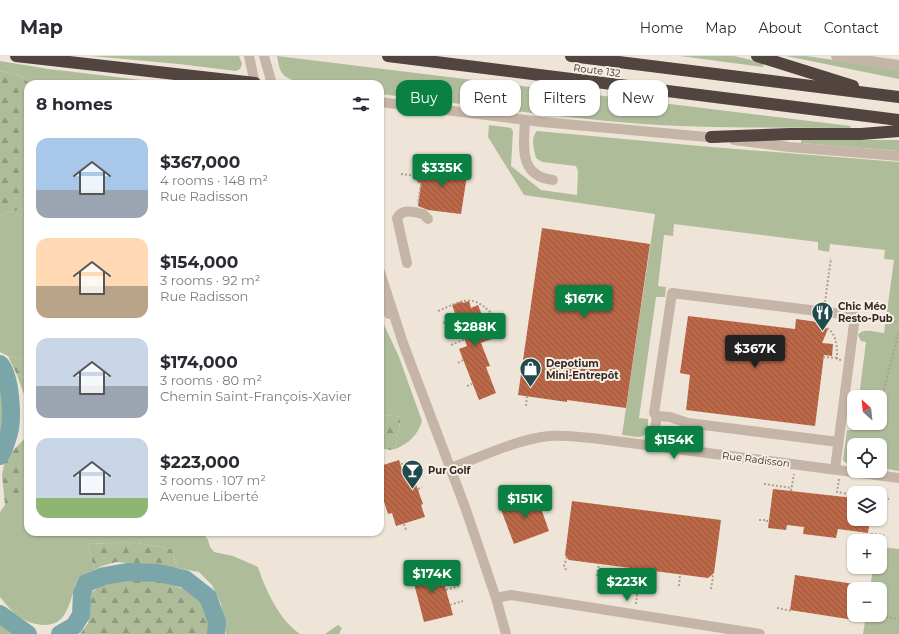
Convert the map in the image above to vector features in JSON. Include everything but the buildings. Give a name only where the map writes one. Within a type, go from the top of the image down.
[{"type":"highway","points":[[16,56],[221,80]]},
{"type":"highway","name":"Route 132","points":[[388,56],[899,120]]},
{"type":"highway","name":"Route 132","points":[[571,56],[899,97]]},
{"type":"highway","points":[[757,56],[880,95]]},
{"type":"highway","points":[[710,137],[790,134],[861,134],[899,131]]},
{"type":"street","points":[[836,56],[899,65]]},
{"type":"street","points":[[249,58],[254,80]]},
{"type":"street","points":[[265,59],[271,80]]},
{"type":"street","points":[[384,102],[525,120],[710,137],[789,147],[899,156]]},
{"type":"street","points":[[525,120],[524,147],[527,165],[540,178],[552,180]]},
{"type":"street","points":[[407,263],[397,218],[400,213],[406,211],[424,214],[428,219]]},
{"type":"street","points":[[384,284],[451,468],[496,598],[506,634]]},
{"type":"street","points":[[652,446],[657,416],[654,413],[672,293],[854,316],[838,442],[837,473]]},
{"type":"street","points":[[384,305],[404,342]]},
{"type":"street","points":[[657,416],[670,417],[688,423],[838,442]]},
{"type":"street","name":"Rue Radisson","points":[[451,468],[530,439],[550,436],[577,437],[795,464],[837,473],[899,478]]},
{"type":"street","points":[[496,598],[511,596],[760,634]]},
{"type":"path","points":[[401,174],[418,176],[417,182],[421,183],[417,209]]},
{"type":"path","points":[[823,357],[837,359],[836,339],[829,328],[821,325],[831,258]]},
{"type":"path","points":[[438,311],[466,299],[480,303],[491,312]]},
{"type":"path","points":[[443,324],[456,318]]},
{"type":"path","points":[[871,318],[899,322]]},
{"type":"path","points":[[884,390],[899,331]]},
{"type":"path","points":[[451,345],[465,339]]},
{"type":"path","points":[[458,363],[463,360]]},
{"type":"path","points":[[467,386],[472,384]]},
{"type":"path","points":[[526,406],[527,396]]},
{"type":"path","points":[[840,426],[847,426]]},
{"type":"path","points":[[401,464],[413,460]]},
{"type":"path","points":[[764,484],[791,489],[795,464]]},
{"type":"path","points":[[408,471],[416,468]]},
{"type":"path","points":[[836,496],[837,473]]},
{"type":"path","points":[[418,489],[422,487]]},
{"type":"path","points":[[837,492],[847,494]]},
{"type":"path","points":[[759,520],[767,520],[767,523]]},
{"type":"path","points":[[404,524],[406,530]]},
{"type":"path","points":[[567,557],[564,566],[567,572]]},
{"type":"path","points":[[442,574],[444,574],[452,563]]},
{"type":"path","points":[[598,576],[599,564]]},
{"type":"path","points":[[635,608],[640,569]]},
{"type":"path","points":[[679,586],[680,574]]},
{"type":"path","points":[[711,589],[712,575]]},
{"type":"path","points":[[446,590],[459,586]]},
{"type":"path","points":[[450,605],[463,601]]},
{"type":"path","points":[[777,608],[792,611]]},
{"type":"path","points":[[887,617],[899,619]]},
{"type":"green space","points":[[91,56],[239,56],[242,64],[240,69],[236,71]]},
{"type":"green space","points":[[277,56],[474,80],[460,80],[460,104],[452,103],[452,80],[396,80],[396,96],[384,95],[384,80],[293,80],[286,77],[282,72]]},
{"type":"green space","points":[[680,56],[734,56],[764,63],[763,67]]},
{"type":"green space","points":[[786,56],[807,56],[899,70],[899,79]]},
{"type":"green space","points":[[0,61],[49,69],[141,80],[26,80],[20,75],[0,71]]},
{"type":"green space","points":[[0,71],[20,75],[26,80],[24,80],[24,209],[5,213],[0,216]]},
{"type":"green space","points":[[521,86],[529,87],[529,113],[521,112]]},
{"type":"green space","points":[[600,95],[608,96],[608,116],[668,116],[668,104],[851,126],[850,128],[712,127],[657,125],[561,116],[600,116]]},
{"type":"green space","points":[[489,125],[511,128],[513,131],[511,166],[541,190],[577,195],[578,171],[576,166],[542,162],[536,158],[533,140],[537,131],[899,162],[899,471],[887,469],[887,438],[847,438],[847,464],[843,460],[847,430],[887,430],[887,390],[860,390],[866,342],[861,341],[858,335],[863,331],[884,333],[894,260],[884,259],[885,250],[830,244],[829,252],[818,250],[818,242],[674,224],[673,236],[664,235],[658,286],[666,287],[665,297],[656,297],[639,418],[648,419],[647,431],[645,435],[638,437],[622,435],[655,214],[524,195],[488,137]]},
{"type":"green space","points":[[801,140],[899,140],[899,151],[801,143]]},
{"type":"green space","points":[[24,209],[24,359],[8,356],[0,352],[0,216],[5,213]]},
{"type":"green space","points":[[384,325],[399,357],[422,421],[415,435],[395,449],[401,417],[384,415]]},
{"type":"green space","points":[[8,356],[24,359],[24,377],[17,375]]},
{"type":"green space","points":[[17,375],[24,377],[24,395]]},
{"type":"green space","points":[[0,384],[4,412],[0,440]]},
{"type":"green space","points":[[384,415],[401,417],[395,449],[384,449]]},
{"type":"green space","points":[[24,439],[24,500],[17,505],[5,505],[2,475],[5,459]]},
{"type":"green space","points":[[24,493],[24,536],[206,536],[214,552],[233,556],[258,567],[274,604],[286,621],[300,634],[226,634],[221,604],[212,585],[199,572],[177,568],[172,549],[131,542],[88,544],[94,570],[83,574],[79,578],[66,612],[58,621],[52,624],[45,625],[30,623],[20,618],[0,597],[0,512],[5,505],[17,505]]},
{"type":"green space","points":[[131,542],[172,549],[177,568],[116,562],[94,570],[88,544]]},
{"type":"green space","points":[[887,548],[899,549],[899,634],[863,634],[865,622],[887,622],[887,582],[871,582],[872,574],[887,574]]},
{"type":"green space","points":[[124,580],[160,582],[188,590],[202,600],[210,617],[209,634],[80,634],[88,623],[91,593],[106,582]]},
{"type":"green space","points":[[0,625],[18,634],[0,634]]},
{"type":"green space","points":[[338,625],[342,628],[339,634],[325,634]]},
{"type":"waterway","points":[[0,364],[7,378],[11,408],[8,436],[0,456]]},
{"type":"waterway","points":[[60,634],[74,626],[81,615],[82,593],[86,583],[104,576],[127,572],[158,573],[185,579],[208,597],[217,622],[216,634]]},
{"type":"waterway","points":[[0,614],[28,634]]},
{"type":"place","name":"Chic Méo Resto-Pub","points":[[823,332]]},
{"type":"place","name":"Depotium Mini-Entrepôt","points":[[530,388]]},
{"type":"place","name":"Pur Golf","points":[[413,490]]}]
